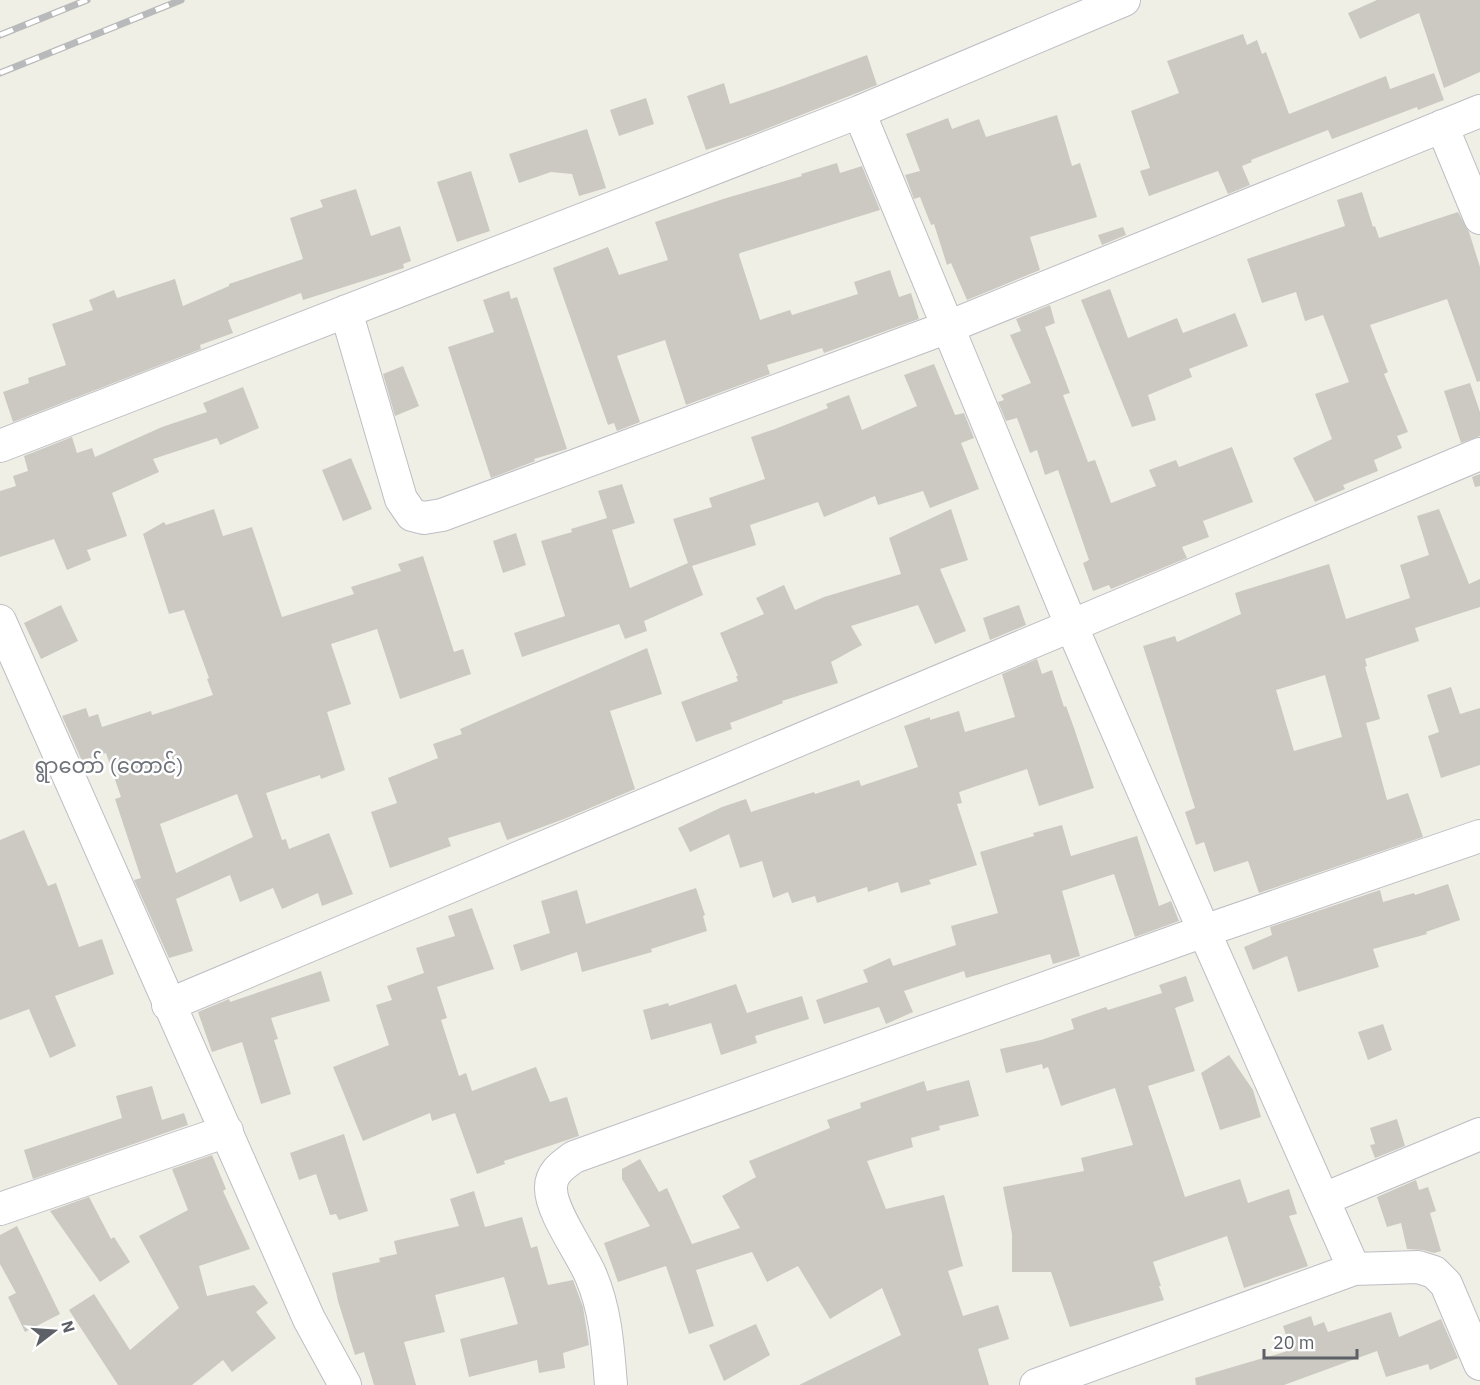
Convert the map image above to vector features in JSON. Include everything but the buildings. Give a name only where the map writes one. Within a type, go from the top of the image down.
[{"type":"street","points":[[0,446],[859,112],[1124,0]]},
{"type":"street","points":[[346,311],[401,499],[412,515],[424,518],[453,510],[948,327],[1480,111]]},
{"type":"street","points":[[859,112],[1072,627],[1354,1269]]},
{"type":"street","points":[[1442,126],[1480,218]]},
{"type":"street","points":[[168,1005],[1480,454]]},
{"type":"street","points":[[0,621],[168,1005],[227,1131],[309,1318],[345,1385]]},
{"type":"street","points":[[611,1385],[606,1325],[592,1277],[557,1212],[550,1189],[555,1171],[574,1157],[1204,931],[1480,836]]},
{"type":"street","points":[[0,1209],[227,1131]]},
{"type":"street","points":[[1324,1199],[1480,1134]]},
{"type":"street","points":[[1036,1385],[1354,1269],[1418,1267],[1434,1272],[1446,1284],[1480,1364]]},
{"type":"railway","points":[[0,35],[87,0]]},
{"type":"railway","points":[[0,73],[181,0]]},
{"type":"district","name":"ရွာတော် (တောင်)","points":[[109,765]]}]
